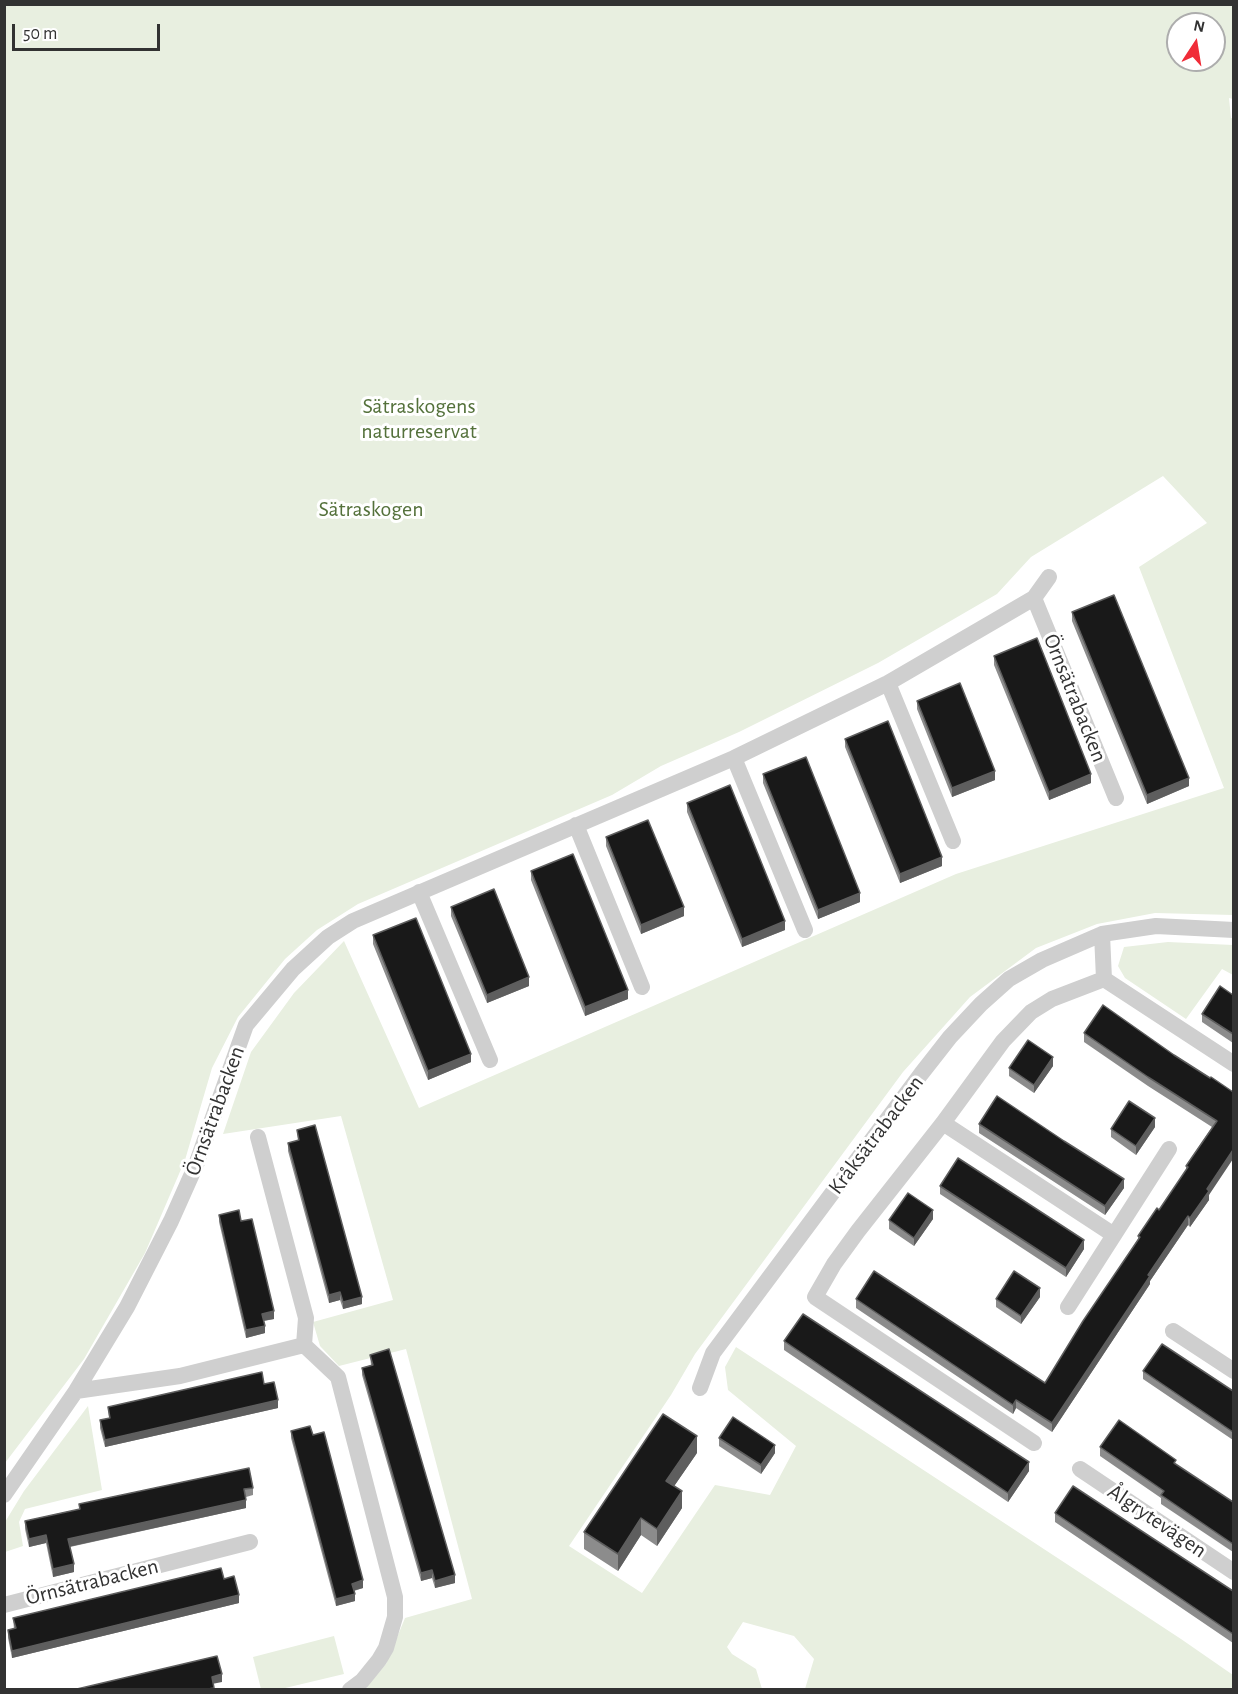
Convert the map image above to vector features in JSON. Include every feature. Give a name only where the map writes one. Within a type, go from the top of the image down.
[{"type":"street","name":"Örnsätrabacken","points":[[4,1495],[76,1391],[127,1307],[171,1221],[196,1165],[246,1025],[293,969],[328,937],[353,921],[734,758],[888,683],[1034,598],[1049,577]]},
{"type":"street","name":"Örnsätrabacken","points":[[1034,598],[1116,798]]},
{"type":"street","points":[[888,683],[953,841]]},
{"type":"street","points":[[734,758],[804,930]]},
{"type":"street","points":[[576,825],[642,987]]},
{"type":"street","points":[[419,892],[490,1060]]},
{"type":"street","name":"Kråksätrabacken","points":[[700,1388],[713,1353],[950,1037],[981,1004],[1009,979],[1042,960],[1102,934],[1156,926],[1233,930]]},
{"type":"street","points":[[1102,934],[1104,979],[1233,1064]]},
{"type":"street","name":"Kråksätrabacken","points":[[1034,1443],[815,1297],[834,1264],[858,1231],[943,1123],[1003,1041],[1031,1012],[1052,999],[1104,979]]},
{"type":"street","name":"Kråksätrabacken","points":[[943,1123],[1114,1235]]},
{"type":"street","points":[[258,1137],[306,1318],[304,1345]]},
{"type":"street","points":[[1068,1306],[1169,1149]]},
{"type":"street","points":[[1173,1331],[1233,1371]]},
{"type":"street","points":[[76,1391],[180,1376],[304,1345]]},
{"type":"street","points":[[304,1345],[338,1377],[395,1597],[395,1617],[386,1648],[362,1681],[350,1689]]},
{"type":"street","name":"Ålgrytevägen","points":[[1080,1469],[1233,1572]]},
{"type":"street","name":"Örnsätrabacken","points":[[4,1605],[250,1542]]},
{"type":"green space","name":"Sätraskogen","points":[[5,5],[1233,5],[1233,99],[1229,98],[1231,118],[1234,119],[1233,915],[1155,913],[1097,924],[1036,948],[970,997],[903,1072],[695,1354],[671,1395],[569,1546],[642,1593],[715,1485],[770,1495],[796,1446],[728,1390],[725,1367],[736,1347],[1181,1639],[1233,1675],[1233,1689],[805,1689],[814,1659],[794,1636],[743,1622],[727,1647],[732,1654],[756,1669],[762,1689],[369,1689],[366,1687],[386,1664],[405,1618],[472,1599],[406,1349],[339,1366],[320,1346],[313,1322],[393,1300],[341,1116],[223,1134],[251,1052],[294,993],[344,941],[419,1108],[956,874],[1224,788],[1139,567],[1207,523],[1163,476],[1031,557],[997,594],[878,663],[739,732],[661,766],[612,795],[358,904],[317,930],[285,959],[238,1017],[212,1068],[185,1160],[145,1253],[84,1359],[5,1463]]},
{"type":"green space","points":[[1168,942],[1233,945],[1233,975],[1222,969],[1186,1019],[1125,978],[1118,966],[1124,947]]},
{"type":"green space","points":[[88,1406],[102,1490],[25,1509],[19,1522],[23,1546],[5,1552],[5,1522],[24,1491]]},
{"type":"green space","points":[[334,1636],[344,1674],[281,1689],[261,1689],[253,1657]]},
{"type":"building","points":[[1114,595],[1189,778],[1147,795],[1072,612]]},
{"type":"building","points":[[1037,638],[1091,774],[1049,792],[994,656]]},
{"type":"building","points":[[960,683],[995,771],[952,788],[917,701]]},
{"type":"building","points":[[888,721],[942,857],[900,874],[845,739]]},
{"type":"building","points":[[806,757],[860,893],[818,910],[763,774]]},
{"type":"building","points":[[730,785],[785,921],[742,939],[687,803]]},
{"type":"building","points":[[648,820],[684,907],[641,925],[606,837]]},
{"type":"building","points":[[573,854],[628,990],[585,1007],[531,871]]},
{"type":"building","points":[[494,889],[529,977],[487,995],[451,907]]},
{"type":"building","points":[[416,918],[471,1054],[428,1071],[373,935]]},
{"type":"building","points":[[1220,986],[1233,995],[1233,1034],[1202,1014]]},
{"type":"building","points":[[1103,1005],[1174,1055],[1233,1092],[1233,1150],[1207,1189],[1209,1191],[1190,1218],[1188,1216],[1148,1275],[1150,1276],[1052,1423],[1016,1400],[1013,1405],[856,1299],[874,1271],[1045,1383],[1083,1321],[1140,1237],[1138,1236],[1157,1208],[1159,1210],[1217,1121],[1084,1033]]},
{"type":"building","points":[[1028,1040],[1053,1057],[1034,1085],[1009,1068]]},
{"type":"building","points":[[997,1096],[1124,1179],[1105,1206],[979,1124]]},
{"type":"building","points":[[1129,1101],[1155,1118],[1136,1146],[1111,1129]]},
{"type":"building","points":[[315,1125],[362,1297],[343,1302],[340,1292],[329,1295],[288,1143],[299,1140],[297,1130]]},
{"type":"building","points":[[958,1158],[1084,1240],[1066,1268],[940,1186]]},
{"type":"building","points":[[908,1193],[933,1210],[914,1238],[889,1220]]},
{"type":"building","points":[[239,1210],[241,1221],[252,1219],[274,1311],[262,1314],[265,1326],[246,1330],[219,1215]]},
{"type":"building","points":[[1014,1271],[1040,1288],[1021,1316],[996,1299]]},
{"type":"building","points":[[803,1314],[1029,1462],[1008,1493],[784,1341]]},
{"type":"building","points":[[1162,1344],[1233,1391],[1233,1432],[1143,1371]]},
{"type":"building","points":[[389,1349],[455,1575],[435,1581],[432,1570],[421,1573],[362,1368],[373,1365],[370,1355]]},
{"type":"building","points":[[262,1372],[264,1384],[274,1382],[278,1400],[105,1440],[100,1420],[110,1418],[108,1407]]},
{"type":"building","points":[[663,1414],[697,1436],[666,1481],[682,1491],[657,1529],[641,1518],[618,1554],[584,1532]]},
{"type":"building","points":[[733,1417],[775,1445],[761,1465],[719,1438]]},
{"type":"building","points":[[1119,1420],[1176,1460],[1174,1463],[1233,1502],[1233,1544],[1161,1495],[1164,1491],[1100,1447]]},
{"type":"building","points":[[310,1426],[313,1435],[324,1432],[363,1580],[352,1584],[355,1594],[336,1599],[291,1431]]},
{"type":"building","points":[[249,1468],[253,1488],[244,1489],[246,1500],[68,1539],[74,1564],[53,1569],[46,1535],[29,1539],[25,1521],[80,1509],[79,1504]]},
{"type":"building","points":[[1073,1486],[1233,1591],[1233,1634],[1055,1513]]},
{"type":"building","points":[[221,1568],[224,1579],[234,1576],[239,1595],[12,1651],[8,1630],[16,1628],[13,1618]]},
{"type":"building","points":[[217,1656],[222,1674],[212,1677],[214,1688],[77,1689]]},
{"type":"park label","name":"Sätraskogens naturreservat","points":[[419,419]]}]
